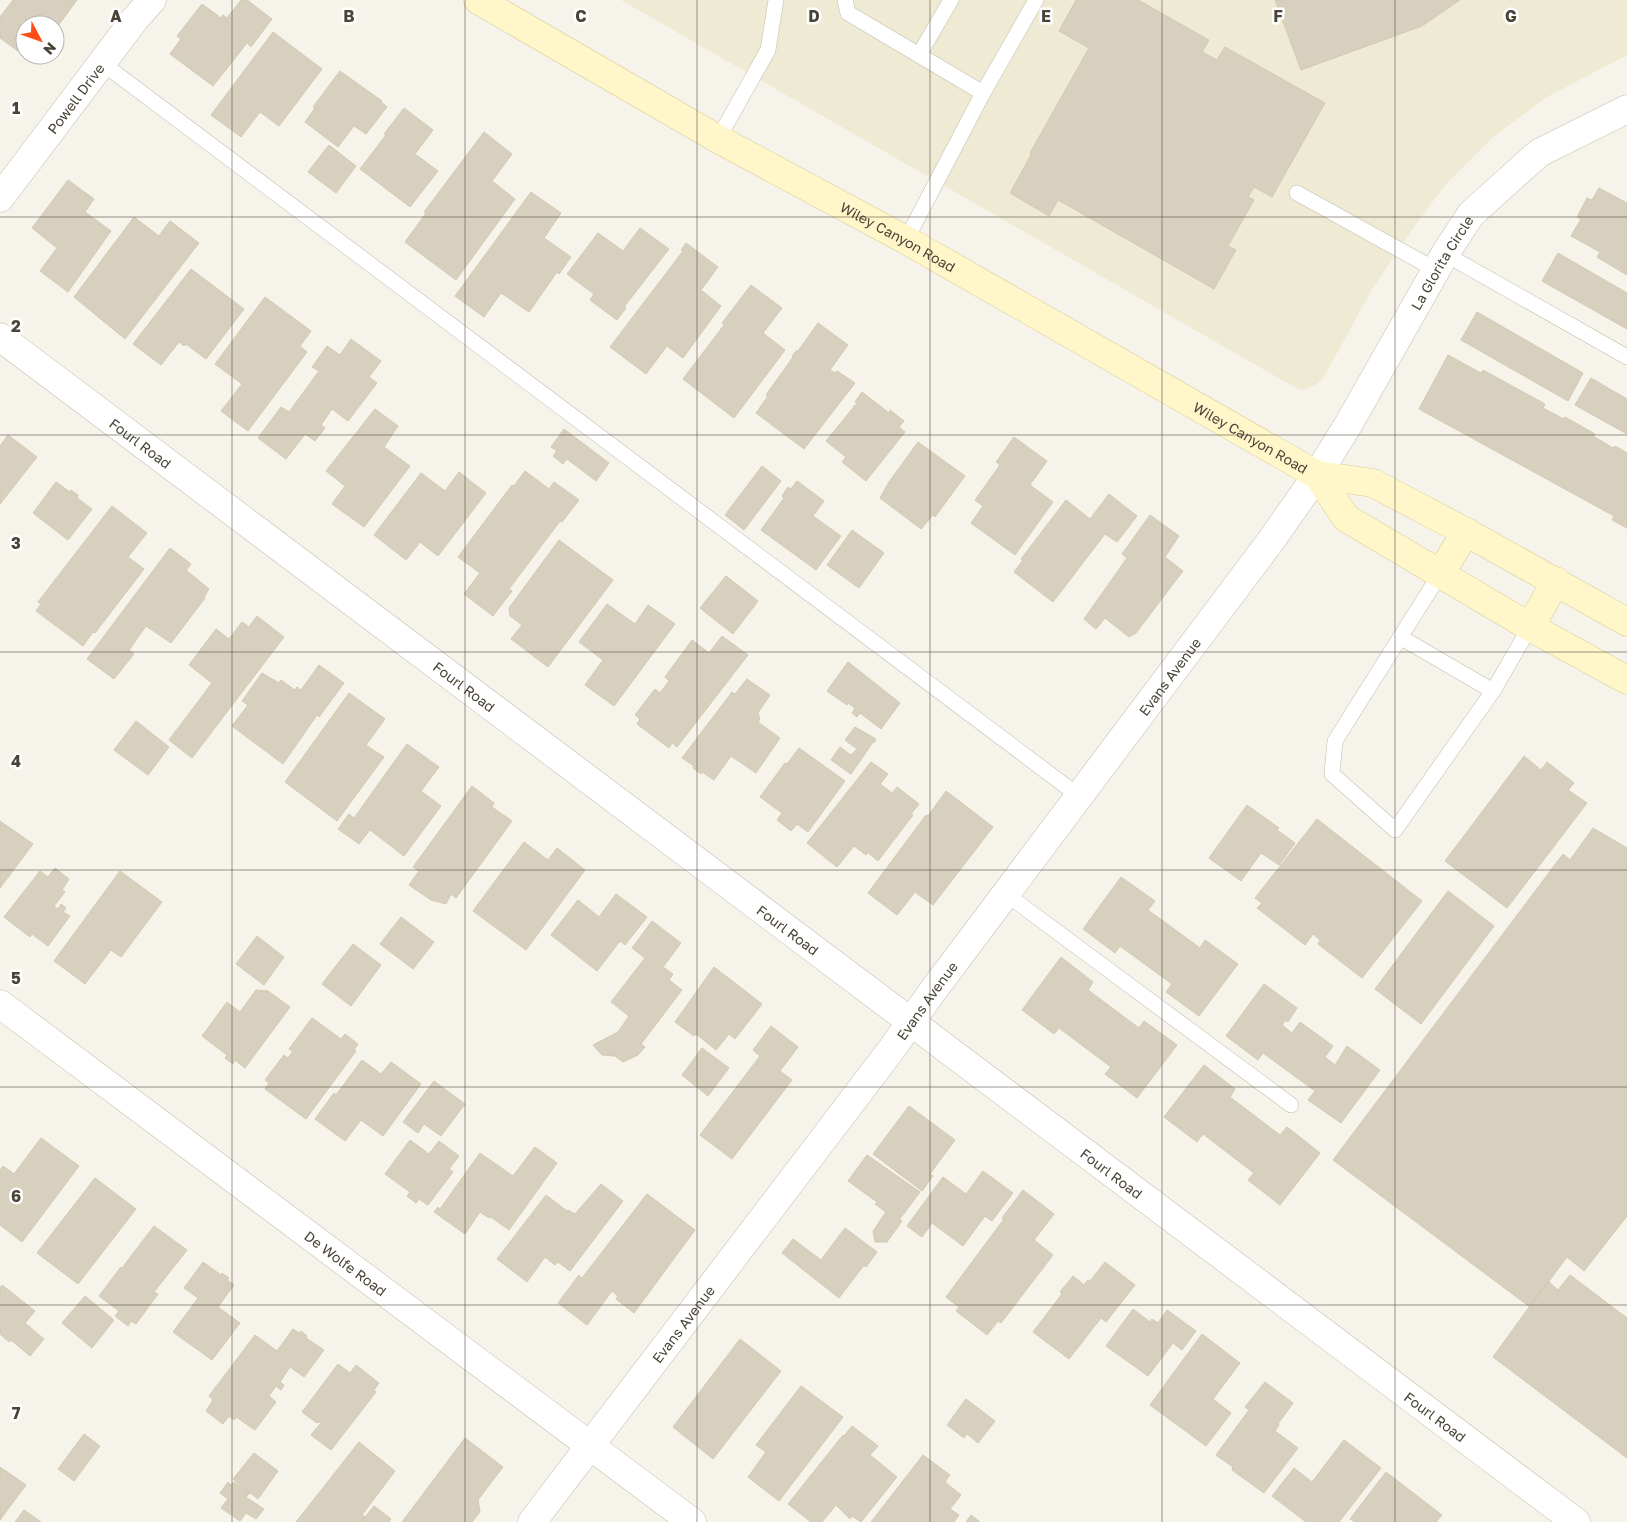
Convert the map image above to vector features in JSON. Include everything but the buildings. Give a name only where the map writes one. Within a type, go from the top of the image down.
[{"type":"street","name":"Powell Drive","points":[[0,198],[134,19],[152,0]]},
{"type":"street","name":"Wiley Canyon Road","points":[[478,0],[718,139],[906,240],[1317,476],[1373,483],[1556,581],[1627,622]]},
{"type":"street","name":"La Glorita Circle","points":[[1317,476],[1441,262],[1471,214],[1540,153],[1627,109]]},
{"type":"street","name":"Fourl Road","points":[[0,337],[1576,1522]]},
{"type":"street","name":"Wiley Canyon Road","points":[[1317,476],[1346,518],[1530,627],[1627,680]]},
{"type":"street","name":"Evans Avenue","points":[[532,1522],[911,1021],[1270,542],[1317,476]]},
{"type":"street","points":[[1440,574],[1466,532]]},
{"type":"street","points":[[1530,627],[1556,581]]},
{"type":"street","name":"De Wolfe Road","points":[[0,1004],[692,1522]]},
{"type":"lane","points":[[718,139],[768,50],[776,0]]},
{"type":"lane","points":[[845,0],[848,13],[983,93]]},
{"type":"lane","points":[[919,55],[951,0]]},
{"type":"lane","points":[[906,240],[983,93],[1036,0]]},
{"type":"lane","points":[[102,63],[1079,796]]},
{"type":"lane","points":[[1297,193],[1441,262],[1627,357]]},
{"type":"lane","points":[[1440,574],[1335,741],[1332,774],[1395,830],[1493,691],[1530,627]]},
{"type":"lane","points":[[1400,637],[1493,691]]},
{"type":"lane","points":[[1006,894],[1291,1105]]},
{"type":"shaded area","points":[[621,0],[1627,0],[1627,55],[1547,97],[1493,137],[1447,183],[1418,221],[1371,291],[1324,377],[1317,384],[1305,390],[1296,388]]}]
